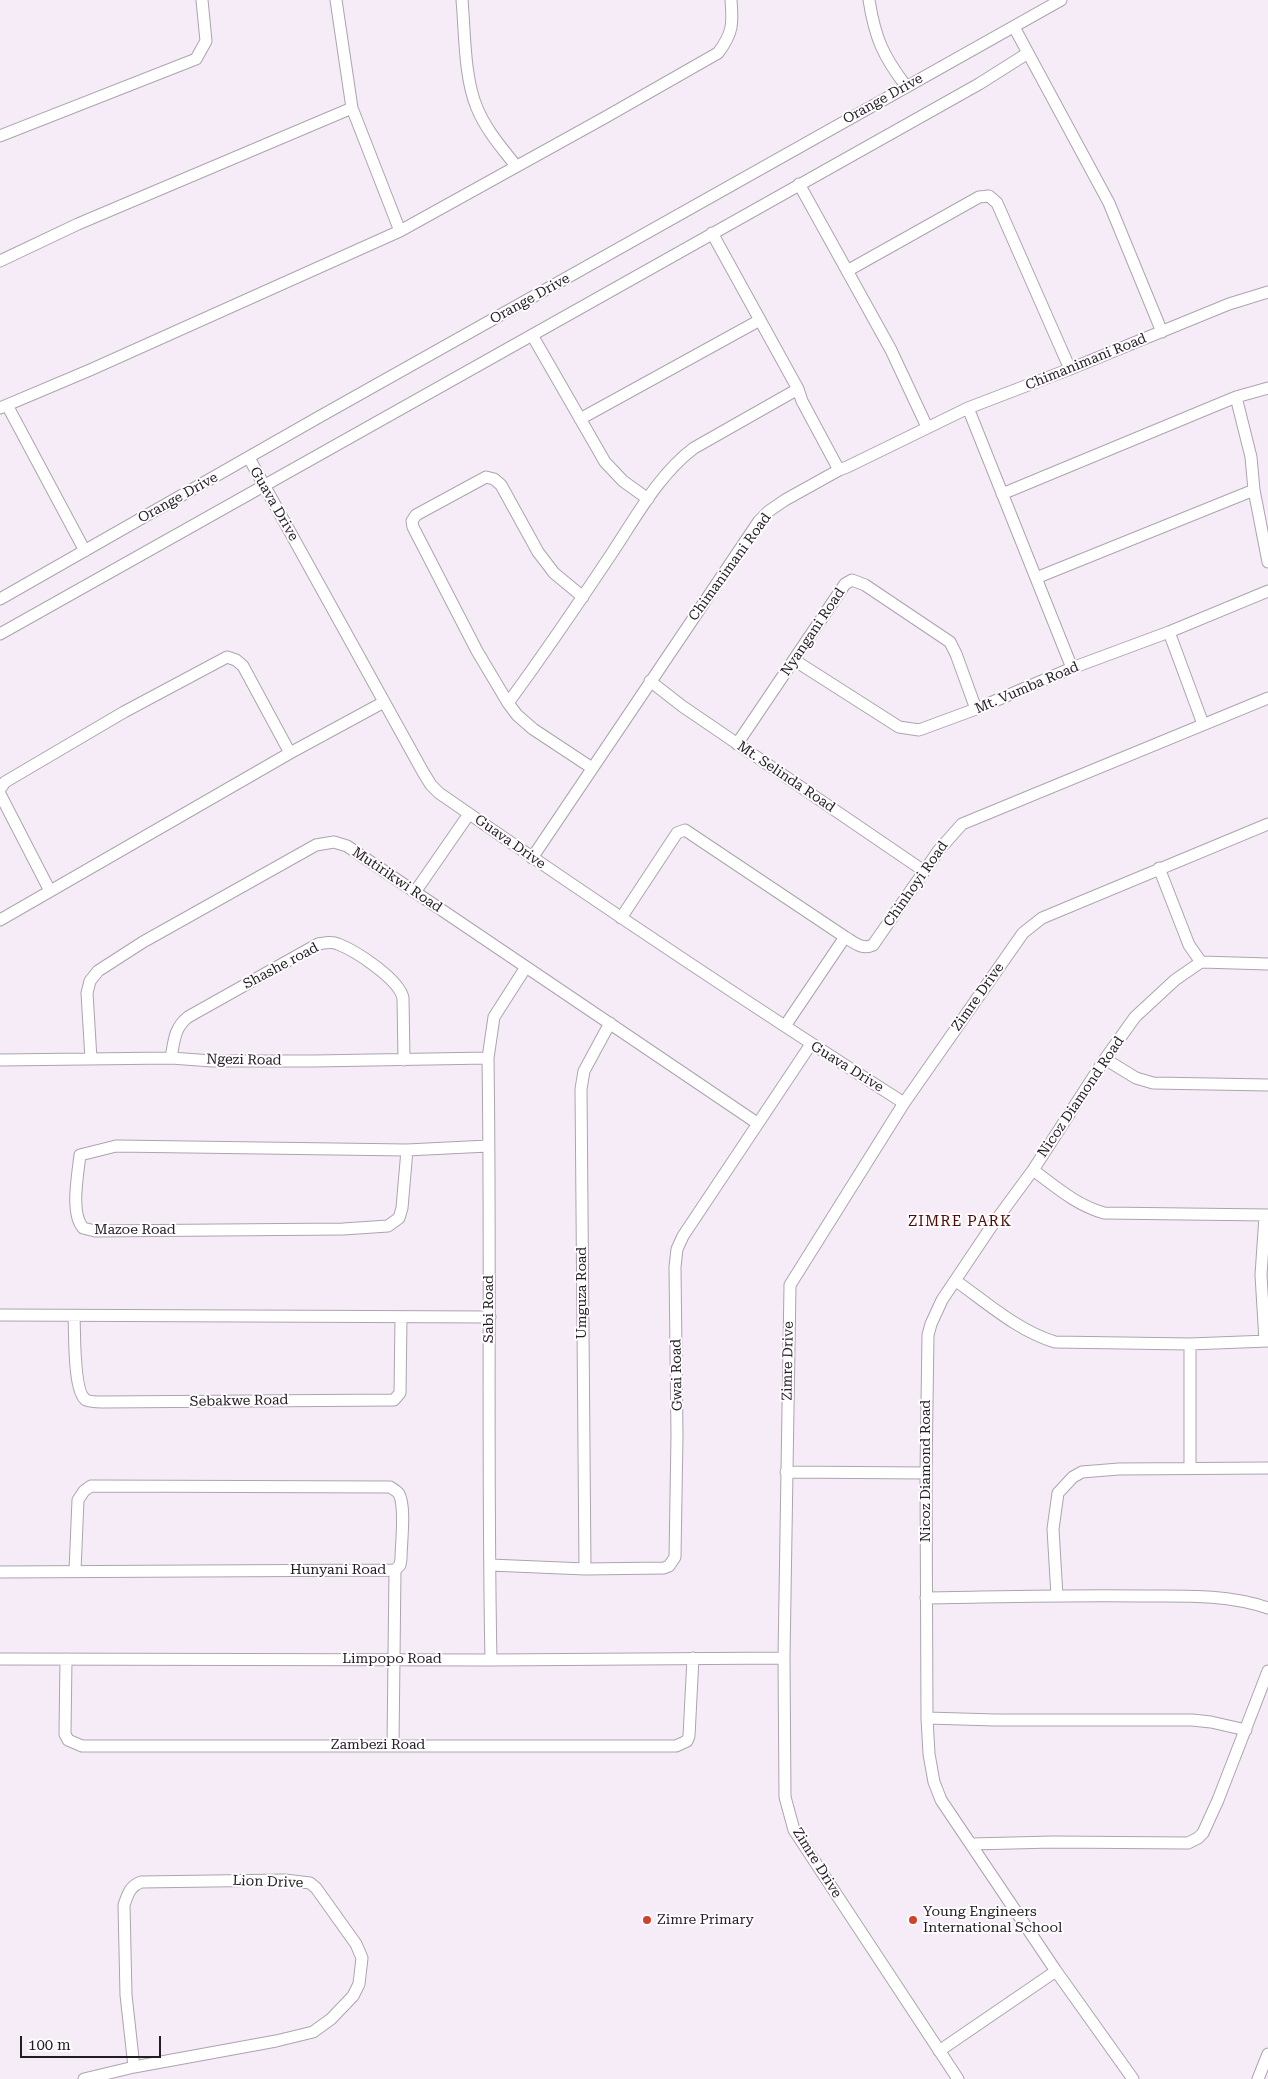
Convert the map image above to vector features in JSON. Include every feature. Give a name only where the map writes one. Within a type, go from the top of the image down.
[{"type":"street","points":[[0,136],[196,59],[206,41],[202,0]]},
{"type":"street","points":[[336,0],[352,108],[400,231]]},
{"type":"street","points":[[462,0],[469,82],[476,107],[486,127],[516,166]]},
{"type":"street","points":[[85,551],[3,406],[90,370],[400,231],[604,118],[718,52],[728,40],[733,25],[731,0]]},
{"type":"street","points":[[868,0],[877,40],[891,66],[906,86]]},
{"type":"street","name":"Orange Drive","points":[[0,599],[319,417],[1061,0]]},
{"type":"street","points":[[1014,27],[1108,203],[1162,332]]},
{"type":"street","points":[[0,634],[980,84],[1028,53]]},
{"type":"street","points":[[0,261],[106,212],[352,108]]},
{"type":"street","points":[[799,184],[891,350],[927,427]]},
{"type":"street","points":[[847,271],[979,197],[989,196],[997,203],[1070,369]]},
{"type":"street","points":[[712,233],[798,389],[802,401],[839,470]]},
{"type":"street","name":"Chimanimani Road","points":[[532,858],[759,521],[769,511],[839,470],[968,408],[1070,369],[1229,304],[1268,292]]},
{"type":"street","points":[[580,419],[760,320]]},
{"type":"street","points":[[532,335],[605,462],[623,481],[648,499]]},
{"type":"street","points":[[1002,494],[1236,397],[1268,388]]},
{"type":"street","points":[[508,704],[552,645],[648,499],[682,458],[798,389]]},
{"type":"street","points":[[1236,397],[1251,457],[1254,490],[1268,562]]},
{"type":"street","points":[[968,408],[1072,668]]},
{"type":"street","name":"Guava Drive","points":[[249,458],[431,785],[439,793],[621,918],[811,1044],[904,1102]]},
{"type":"street","points":[[582,597],[554,573],[538,552],[501,485],[494,479],[486,477],[416,515],[412,521],[413,527],[477,651],[508,704],[533,729],[592,768]]},
{"type":"street","points":[[1036,578],[1254,490]]},
{"type":"street","name":"Nyangani Road","points":[[737,744],[845,584],[854,580],[950,642],[976,710]]},
{"type":"street","name":"Mt. Vumba Road","points":[[794,660],[900,727],[918,730],[976,710],[1072,668],[1170,632],[1268,591]]},
{"type":"street","points":[[1170,632],[1203,724]]},
{"type":"street","points":[[0,789],[5,782],[115,717],[227,657],[236,660],[243,666],[290,752]]},
{"type":"street","name":"Mt. Selinda Road","points":[[650,682],[737,744],[924,871]]},
{"type":"street","name":"Chinhoyi Road","points":[[621,918],[677,833],[686,830],[845,937],[867,948],[873,945],[924,871],[951,835],[962,824],[1268,698]]},
{"type":"street","points":[[0,920],[290,752],[384,702]]},
{"type":"street","points":[[0,794],[50,891]]},
{"type":"street","points":[[414,892],[469,814]]},
{"type":"street","name":"Zimre Drive","points":[[958,2079],[794,1830],[785,1797],[784,1658],[790,1285],[904,1102],[1023,933],[1042,918],[1268,824]]},
{"type":"street","name":"Mutirikwi Road","points":[[91,1059],[87,993],[90,981],[98,971],[143,942],[261,878],[316,845],[329,842],[343,844],[757,1123]]},
{"type":"street","points":[[1159,868],[1189,945],[1201,962],[1268,964]]},
{"type":"street","points":[[785,1026],[845,937]]},
{"type":"street","name":"Shashe road","points":[[170,1058],[176,1032],[180,1023],[188,1017],[318,944],[330,942],[338,944],[372,964],[401,990],[403,998],[404,1060]]},
{"type":"street","name":"Nicoz Diamond Road","points":[[1133,2079],[1056,1971],[941,1800],[934,1782],[929,1754],[927,1718],[926,1473],[928,1335],[942,1300],[991,1227],[1033,1170],[1105,1059],[1135,1017],[1175,980],[1201,962]]},
{"type":"street","name":"Sabi Road","points":[[491,1660],[488,1483],[490,1317],[488,1058],[494,1017],[526,967]]},
{"type":"street","name":"Umguza Road","points":[[585,1569],[581,1089],[584,1071],[610,1023]]},
{"type":"street","name":"Gwai Road","points":[[490,1566],[585,1569],[664,1568],[669,1566],[675,1557],[677,1436],[675,1267],[677,1249],[683,1236],[811,1044]]},
{"type":"street","name":"Ngezi Road","points":[[0,1060],[170,1058],[212,1061],[488,1058]]},
{"type":"street","points":[[1105,1059],[1136,1078],[1153,1083],[1268,1085]]},
{"type":"street","name":"Mazoe Road","points":[[406,1150],[402,1208],[399,1218],[388,1226],[343,1229],[95,1231],[83,1228],[78,1219],[76,1201],[80,1155],[116,1146],[406,1150],[488,1146]]},
{"type":"street","points":[[956,1280],[1010,1319],[1045,1339],[1055,1342],[1190,1344],[1266,1341],[1261,1275],[1266,1216],[1104,1212],[1089,1209],[1074,1201],[1033,1170]]},
{"type":"street","points":[[0,1315],[490,1317]]},
{"type":"street","name":"Sebakwe Road","points":[[74,1316],[76,1380],[80,1392],[89,1401],[102,1402],[394,1400],[400,1393],[401,1318]]},
{"type":"street","points":[[1190,1344],[1190,1468]]},
{"type":"street","points":[[1057,1596],[1053,1529],[1058,1493],[1064,1484],[1082,1472],[1119,1469],[1268,1468]]},
{"type":"street","points":[[786,1472],[926,1473]]},
{"type":"street","name":"Hunyani Road","points":[[0,1572],[394,1570],[400,1565],[401,1559],[402,1506],[400,1496],[390,1487],[91,1486],[84,1490],[78,1500],[75,1571]]},
{"type":"street","points":[[393,1745],[394,1570]]},
{"type":"street","points":[[926,1598],[1057,1596],[1212,1597],[1236,1599],[1268,1608]]},
{"type":"street","name":"Zambezi Road","points":[[66,1659],[65,1734],[68,1740],[82,1746],[682,1745],[689,1736],[693,1658]]},
{"type":"street","name":"Limpopo Road","points":[[0,1659],[491,1660],[784,1658]]},
{"type":"street","points":[[971,1844],[1193,1842],[1203,1833],[1246,1730],[1268,1671]]},
{"type":"street","points":[[927,1718],[976,1720],[1192,1720],[1212,1722],[1246,1730]]},
{"type":"street","name":"Lion Drive","points":[[84,2079],[134,2067],[276,2041],[313,2032],[344,2008],[359,1984],[362,1958],[356,1944],[316,1888],[310,1883],[286,1880],[141,1882],[134,1884],[124,1904],[126,1995],[134,2067]]},
{"type":"street","points":[[939,2051],[1056,1971]]},
{"type":"street","points":[[1258,2079],[1268,2054]]},
{"type":"place","name":"Zimre Primary","points":[[647,1920]]},
{"type":"place","name":"Young Engineers International School","points":[[913,1920]]},
{"type":"district","name":"ZIMRE PARK","points":[[960,1222]]}]
